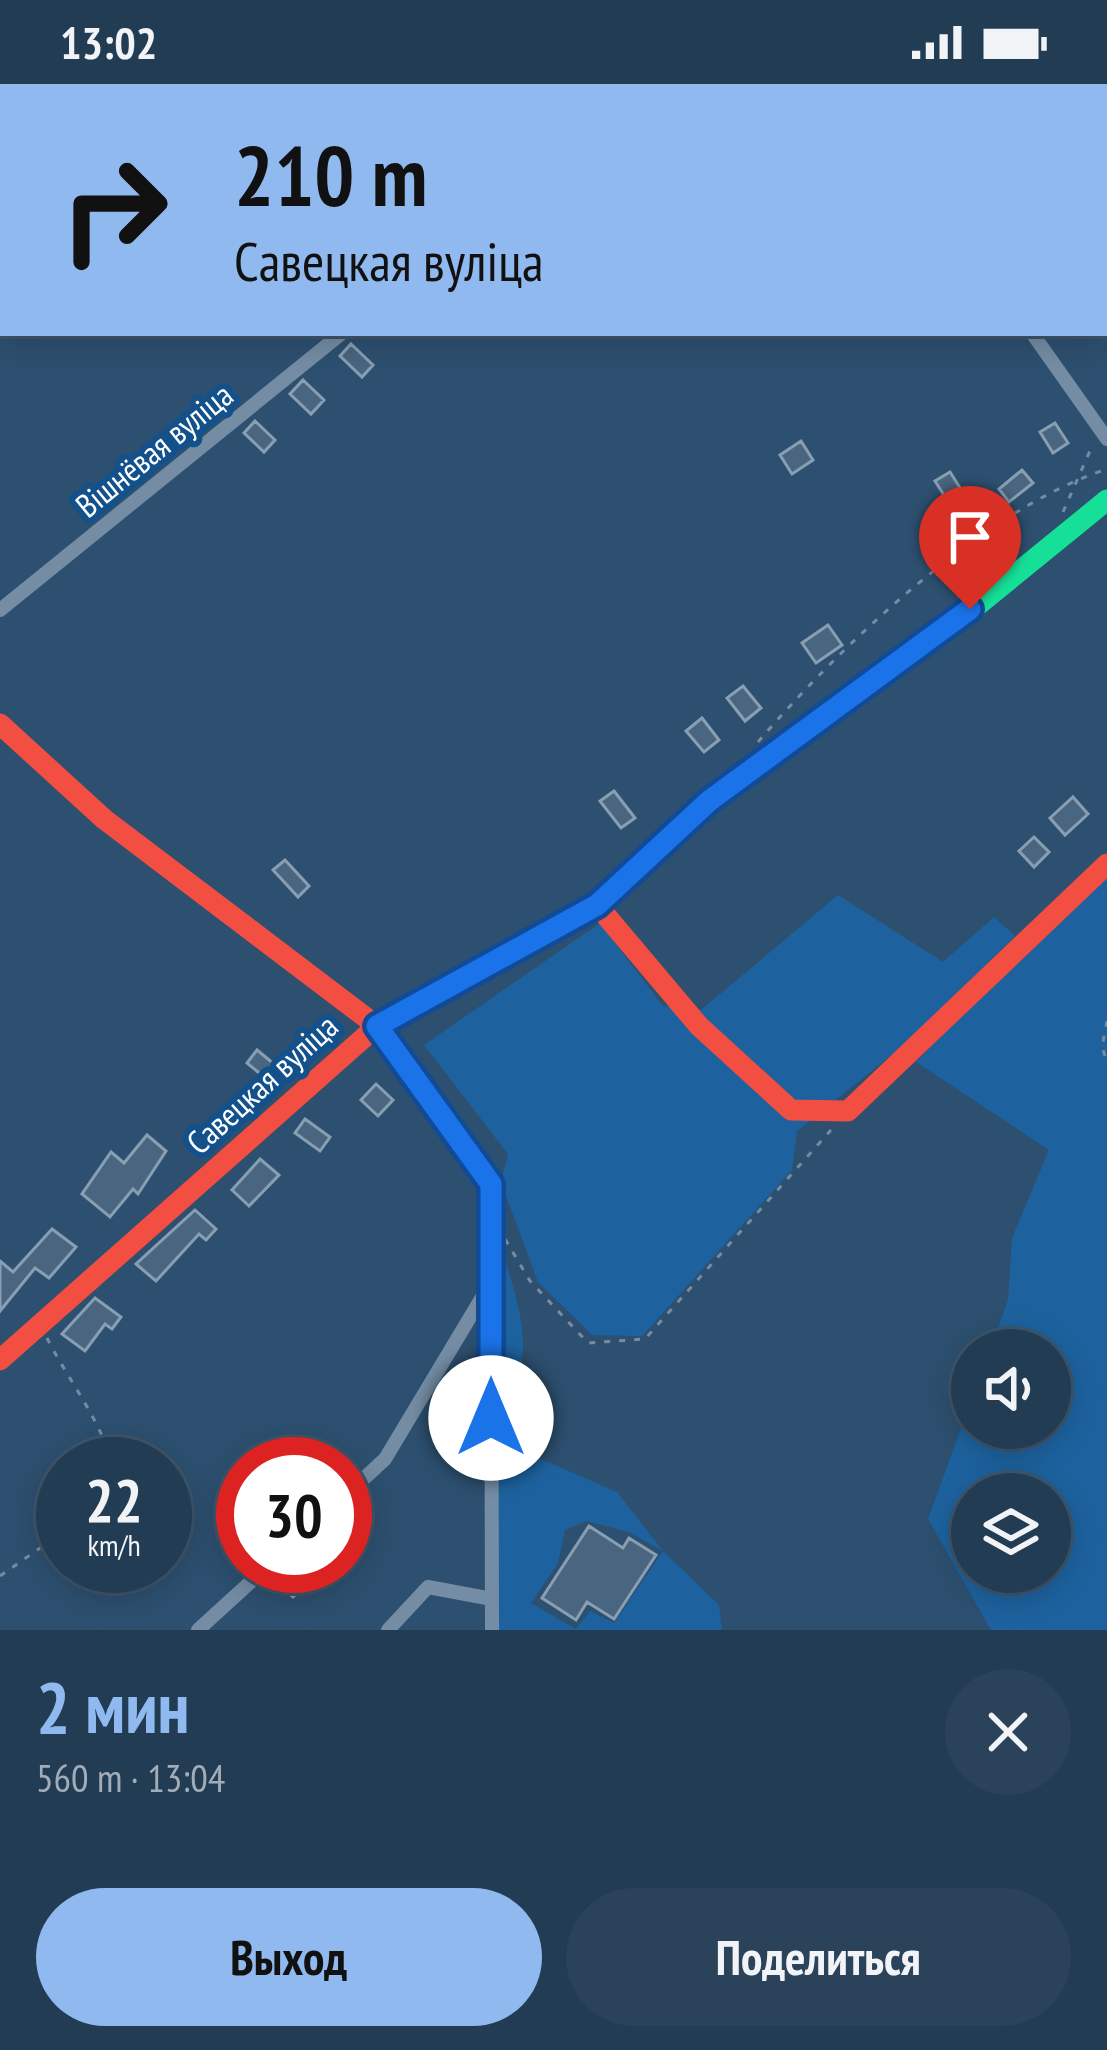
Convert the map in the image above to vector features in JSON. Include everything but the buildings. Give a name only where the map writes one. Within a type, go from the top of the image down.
[{"type":"street","name":"Вішнёвая вуліца","points":[[0,610],[337,336]]},
{"type":"street","points":[[1034,336],[1107,439]]},
{"type":"street","name":"Савецкая вуліца","points":[[0,1360],[377,1026],[597,905],[709,801],[936,639],[1107,500]]},
{"type":"street","points":[[0,724],[104,819],[377,1026],[491,1184],[492,1630]]},
{"type":"street","points":[[597,905],[699,1026],[790,1110],[848,1111],[1107,864]]},
{"type":"street","points":[[372,1472],[386,1459],[491,1283]]},
{"type":"street","points":[[388,1630],[428,1587],[492,1599]]},
{"type":"street","points":[[197,1630],[238,1593]]},
{"type":"path","points":[[1063,512],[1082,477],[1095,425]]},
{"type":"path","points":[[749,753],[858,638],[1031,500],[1107,469]]},
{"type":"path","points":[[1107,1022],[1102,1047],[1107,1062]]},
{"type":"path","points":[[491,1214],[530,1281],[589,1342],[645,1339],[848,1111]]},
{"type":"path","points":[[41,1326],[76,1396],[105,1437]]},
{"type":"path","points":[[0,1576],[36,1551]]},
{"type":"shaded area","points":[[1107,876],[1107,1630],[991,1630],[970,1593],[1071,1593],[1071,1473],[951,1473],[951,1560],[928,1519],[953,1449],[1071,1449],[1071,1329],[998,1329],[1008,1300],[1012,1238],[1049,1150],[916,1062],[1027,948]]},
{"type":"shaded area","points":[[838,895],[943,962],[994,917],[1015,936],[900,1048],[797,1131],[792,1170],[642,1336],[592,1335],[538,1282],[501,1182],[508,1154],[424,1045],[600,923],[663,1006],[701,1010]]},
{"type":"shaded area","points":[[499,1241],[518,1306],[523,1350],[512,1391],[497,1409]]},
{"type":"shaded area","points":[[497,1440],[617,1492],[663,1551],[719,1605],[722,1630],[498,1630]],"holes":[[[586,1521],[629,1532],[663,1551],[614,1623],[590,1611],[576,1629],[531,1603],[558,1563],[565,1530]]]},
{"type":"traffic: fast","points":[[681,827],[709,801],[936,639],[1107,500]]},
{"type":"traffic: jam","points":[[0,724],[104,819],[377,1026]]},
{"type":"traffic: jam","points":[[0,1360],[377,1026],[597,905],[681,827]]},
{"type":"traffic: jam","points":[[597,905],[699,1026],[791,1110],[848,1111],[1107,864]]},
{"type":"route","points":[[491,1418],[491,1184],[377,1026],[597,905],[709,801],[936,639],[970,609]]}]
